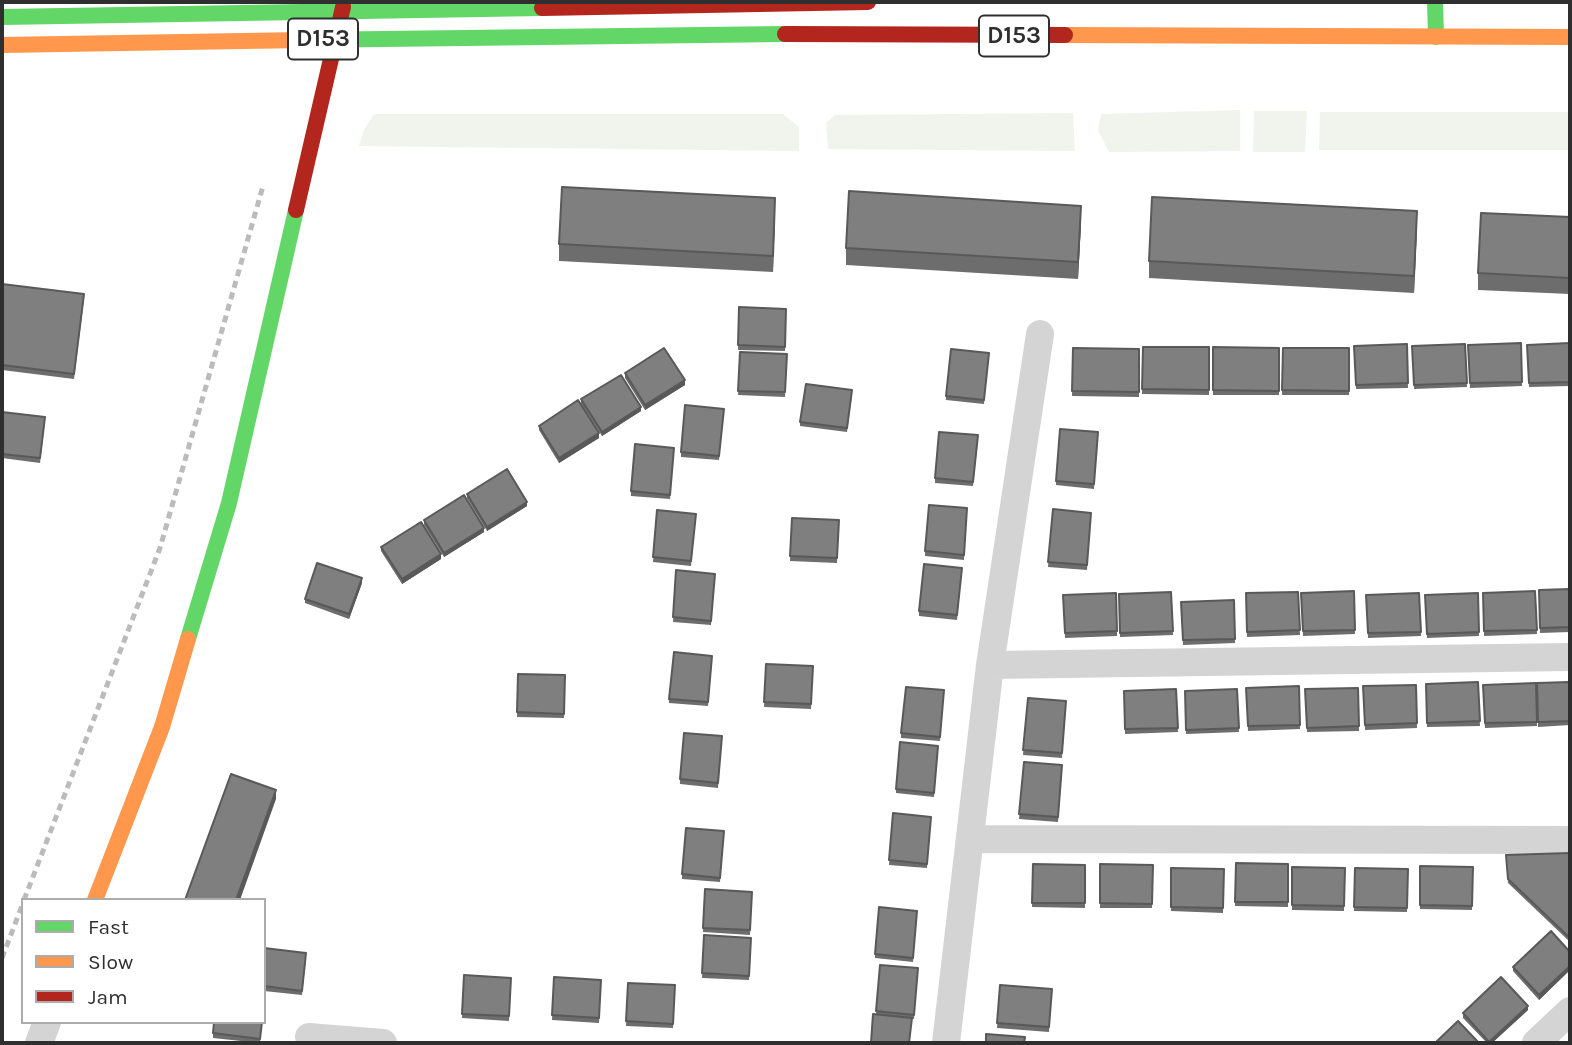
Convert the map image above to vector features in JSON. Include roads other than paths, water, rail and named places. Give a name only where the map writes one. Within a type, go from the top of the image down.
[{"type":"main road","points":[[96,898],[162,727],[229,503],[344,2]]},
{"type":"main road","name":"D153","points":[[2,16],[868,2]]},
{"type":"main road","points":[[1435,2],[1436,37]]},
{"type":"main road","name":"D153","points":[[2,45],[644,34],[1570,37]]},
{"type":"street","points":[[946,1043],[990,665],[1040,334]]},
{"type":"street","points":[[990,665],[1570,657]]},
{"type":"street","points":[[970,839],[1570,840]]},
{"type":"street","points":[[1536,1043],[1570,1011]]},
{"type":"street","points":[[39,1043],[46,1024]]},
{"type":"street","points":[[309,1037],[383,1043]]},
{"type":"railway","points":[[25,898],[160,548],[263,186]]},
{"type":"railway","points":[[2,958],[21,908]]}]
